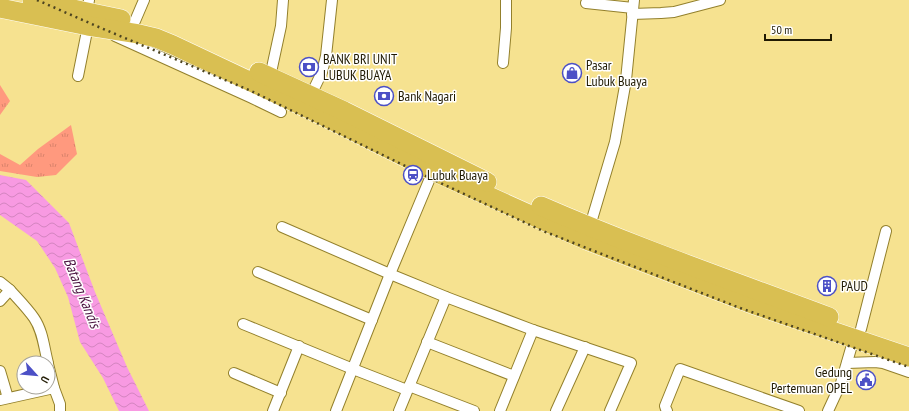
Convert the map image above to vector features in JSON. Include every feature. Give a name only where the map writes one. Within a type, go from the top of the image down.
[{"type":"highway","points":[[32,0],[87,15],[139,34],[156,38],[316,102]]},
{"type":"highway","points":[[0,8],[87,15],[135,21],[152,24],[171,31],[270,77],[316,102],[433,171],[586,240],[752,304],[858,334],[909,345]]},
{"type":"highway","points":[[341,118],[590,226],[858,334],[909,357]]},
{"type":"street","points":[[58,0],[280,112]]},
{"type":"street","points":[[135,21],[144,0]]},
{"type":"street","points":[[270,77],[281,26],[284,0]]},
{"type":"street","points":[[316,102],[326,56],[332,0]]},
{"type":"street","points":[[503,63],[506,28],[506,0]]},
{"type":"street","points":[[586,3],[633,7],[661,13],[674,12],[720,0]]},
{"type":"street","points":[[590,226],[615,142],[626,80],[633,7]]},
{"type":"street","points":[[78,76],[87,15]]},
{"type":"street","points":[[336,411],[390,274],[433,171]]},
{"type":"street","points":[[282,227],[446,297],[533,330],[631,364],[610,411]]},
{"type":"street","points":[[828,411],[841,383],[858,334],[886,231]]},
{"type":"street","points":[[258,272],[372,320]]},
{"type":"street","points":[[0,282],[28,309],[35,319],[40,330],[46,355]]},
{"type":"street","points":[[0,301],[10,290]]},
{"type":"street","points":[[399,411],[446,297]]},
{"type":"street","points":[[244,324],[353,369],[408,388],[452,407],[474,411]]},
{"type":"street","points":[[500,411],[533,330]]},
{"type":"street","points":[[427,342],[514,376]]},
{"type":"street","points":[[273,411],[299,346]]},
{"type":"street","points":[[556,411],[585,347]]},
{"type":"street","points":[[847,363],[883,363],[909,372]]},
{"type":"street","points":[[668,411],[665,406],[680,369],[776,407],[799,411]]},
{"type":"street","points":[[0,371],[4,399],[22,395]]},
{"type":"street","points":[[234,373],[280,393]]},
{"type":"street","points":[[56,393],[60,404],[60,411]]},
{"type":"green space","points":[[0,85],[10,101],[0,115]]},
{"type":"green space","points":[[71,125],[77,154],[56,175],[37,177],[0,171],[0,154],[20,165],[38,149]]},
{"type":"water","name":"Batang Kandis","points":[[0,175],[26,180],[69,223],[95,292],[127,367],[149,411],[119,411],[103,378],[80,342],[68,297],[55,268],[37,241],[0,215]]},
{"type":"railway","points":[[37,0],[249,90],[543,231],[740,308],[909,367]]},
{"type":"place","name":"BANK BRI UNIT LUBUK BUAYA","points":[[309,67]]},
{"type":"place","name":"Pasar Lubuk Buaya","points":[[572,73]]},
{"type":"place","name":"Bank Nagari","points":[[384,96]]},
{"type":"place","name":"Lubuk Buaya","points":[[413,175]]},
{"type":"place","name":"PAUD","points":[[827,286]]},
{"type":"place","name":"Gedung Pertemuan OPEL","points":[[866,380]]}]
